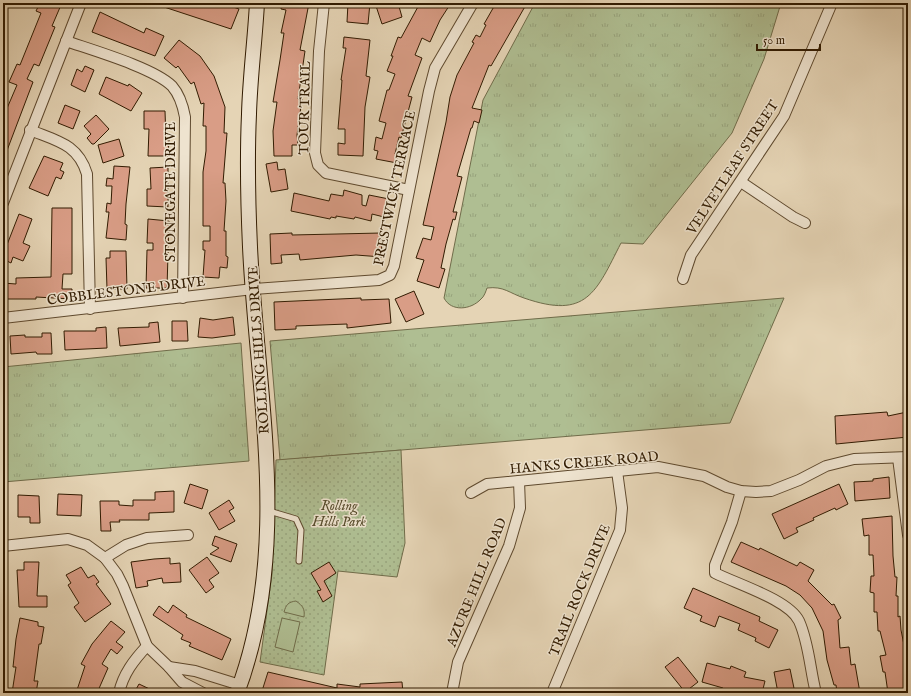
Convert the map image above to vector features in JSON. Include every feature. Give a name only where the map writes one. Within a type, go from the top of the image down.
[{"type":"street","points":[[3,203],[30,130],[81,3]]},
{"type":"street","name":"ROLLING HILLS DRIVE","points":[[239,689],[255,631],[268,547],[266,455],[250,246],[249,114],[257,3]]},
{"type":"street","name":"TOUR TRAIL","points":[[324,3],[315,145],[318,165],[326,173],[409,190]]},
{"type":"street","name":"PRESTWICK TERRACE","points":[[253,289],[379,280],[390,275],[394,266],[436,68],[473,3]]},
{"type":"street","name":"VELVETLEAF STREET","points":[[683,279],[691,255],[784,116],[832,3]]},
{"type":"street","name":"STONEGATE DRIVE","points":[[66,41],[151,72],[171,85],[176,91],[185,117],[183,298]]},
{"type":"street","points":[[30,130],[65,144],[74,150],[84,162],[87,174],[90,309]]},
{"type":"street","points":[[741,182],[786,213],[805,223]]},
{"type":"street","name":"COBBLESTONE DRIVE","points":[[3,318],[253,289]]},
{"type":"street","points":[[903,458],[908,535]]},
{"type":"street","name":"HANKS CREEK ROAD","points":[[471,492],[487,484],[658,467],[704,476],[740,491],[756,492],[771,490],[799,480],[826,466],[854,459],[903,458]]},
{"type":"street","name":"TRAIL ROCK DRIVE","points":[[552,693],[620,530],[622,508],[617,471]]},
{"type":"street","name":"AZURE HILL ROAD","points":[[452,693],[458,662],[509,546],[520,508],[519,481]]},
{"type":"street","points":[[740,491],[732,522],[715,565],[715,573],[785,605],[799,620],[806,644],[816,693]]},
{"type":"street","points":[[105,558],[126,545],[147,538],[188,535]]},
{"type":"street","points":[[3,546],[68,540],[87,545],[105,558],[117,574],[123,586],[147,646],[182,682],[203,693]]},
{"type":"street","points":[[120,693],[122,681],[131,665],[147,646]]},
{"type":"street","points":[[169,667],[195,671],[239,689]]},
{"type":"lane","points":[[268,510],[296,519],[301,530],[299,561]]},
{"type":"green space","points":[[535,3],[781,3],[764,59],[732,133],[643,244],[621,243],[596,288],[587,297],[576,303],[562,306],[545,304],[498,288],[487,288],[483,297],[477,303],[461,308],[451,306],[444,298],[483,100]]},
{"type":"green space","points":[[784,298],[730,423],[280,460],[270,341]]},
{"type":"green space","points":[[241,343],[249,461],[3,482],[3,367]]},
{"type":"green space","name":"Rolling Hills Park","points":[[401,450],[405,543],[397,577],[338,571],[324,675],[260,662],[272,574],[276,460]]},
{"type":"green space","points":[[296,601],[303,608],[304,617],[284,612],[288,604]]},
{"type":"green space","points":[[282,618],[300,622],[293,652],[275,647]]},
{"type":"building","points":[[40,3],[56,3],[61,5],[52,26],[55,27],[39,66],[34,64],[27,79],[33,82],[3,161],[3,112],[5,113],[17,85],[9,82],[17,64],[20,65],[41,13],[36,11]]},
{"type":"building","points":[[159,3],[222,3],[239,9],[231,29],[158,5]]},
{"type":"building","points":[[282,3],[309,3],[300,50],[305,51],[298,99],[302,99],[297,135],[298,145],[292,145],[292,156],[274,156],[273,131],[277,102],[273,102],[284,33],[281,33],[286,10],[281,9]]},
{"type":"building","points":[[348,3],[370,3],[368,24],[347,22]]},
{"type":"building","points":[[375,3],[398,3],[402,17],[382,24]]},
{"type":"building","points":[[420,3],[451,3],[440,20],[430,42],[422,38],[415,55],[422,58],[408,96],[412,97],[395,154],[398,155],[397,163],[376,159],[378,151],[374,150],[376,137],[382,139],[386,123],[379,121],[387,90],[389,90],[395,74],[387,71],[393,56],[391,56],[398,37],[401,38]]},
{"type":"building","points":[[496,3],[527,3],[491,66],[489,65],[472,108],[482,110],[479,123],[474,121],[471,128],[457,176],[462,177],[453,212],[457,212],[455,220],[453,219],[446,244],[441,268],[445,269],[439,288],[417,281],[424,260],[416,258],[423,238],[431,240],[434,227],[423,225],[446,122],[450,97],[457,75],[474,43],[472,42],[476,35],[480,37],[486,25],[484,24]]},
{"type":"building","points":[[100,12],[144,33],[146,28],[164,36],[155,56],[92,32]]},
{"type":"building","points":[[344,37],[370,40],[366,76],[370,77],[365,107],[363,156],[338,155],[338,143],[345,144],[345,129],[338,129],[341,80],[346,48],[343,48]]},
{"type":"building","points":[[179,40],[200,56],[214,76],[225,107],[224,133],[227,133],[223,183],[225,183],[226,201],[224,231],[226,231],[226,256],[228,257],[227,268],[220,267],[219,278],[203,277],[205,250],[203,250],[203,241],[210,241],[210,226],[203,226],[203,172],[206,151],[206,126],[203,126],[204,103],[201,104],[194,82],[191,84],[178,66],[176,68],[164,58]]},
{"type":"building","points":[[85,66],[94,70],[85,92],[71,85],[77,69],[82,72]]},
{"type":"building","points":[[106,77],[128,86],[129,84],[142,93],[131,111],[99,94]]},
{"type":"building","points":[[65,105],[80,111],[73,129],[58,123]]},
{"type":"building","points":[[144,111],[165,111],[166,140],[169,140],[168,156],[148,156],[149,129],[144,129]]},
{"type":"building","points":[[96,115],[109,129],[94,144],[92,144],[87,138],[91,134],[84,126]]},
{"type":"building","points":[[119,139],[124,156],[103,163],[98,145]]},
{"type":"building","points":[[44,156],[63,163],[60,170],[64,172],[61,179],[56,177],[48,196],[29,188]]},
{"type":"building","points":[[277,162],[278,170],[285,169],[288,189],[271,192],[266,164]]},
{"type":"building","points":[[114,166],[130,167],[126,204],[126,240],[106,238],[109,212],[106,212],[107,203],[111,204],[112,186],[106,186],[107,178],[113,179]]},
{"type":"building","points":[[168,167],[168,207],[147,206],[147,189],[151,189],[150,168]]},
{"type":"building","points":[[344,190],[362,195],[362,205],[366,206],[369,195],[389,199],[384,217],[372,214],[371,221],[355,217],[354,219],[336,216],[336,218],[331,217],[330,219],[291,211],[294,193],[329,201],[331,194],[343,196]]},
{"type":"building","points":[[52,208],[72,208],[72,274],[63,274],[62,289],[72,289],[72,299],[36,297],[36,299],[3,299],[3,283],[16,284],[16,278],[51,277]]},
{"type":"building","points":[[19,214],[32,219],[23,243],[30,246],[23,261],[13,257],[11,263],[3,259],[3,255]]},
{"type":"building","points":[[148,219],[169,221],[167,288],[146,288],[147,250],[153,250],[153,243],[147,243]]},
{"type":"building","points":[[292,233],[292,235],[381,233],[382,257],[356,255],[300,260],[299,254],[281,255],[282,263],[271,264],[270,234]]},
{"type":"building","points":[[110,251],[126,251],[127,289],[107,289],[106,258],[110,258]]},
{"type":"building","points":[[414,291],[424,314],[406,322],[395,299]]},
{"type":"building","points":[[361,298],[361,300],[389,299],[391,323],[347,328],[347,324],[296,326],[296,329],[275,330],[274,302]]},
{"type":"building","points":[[233,317],[235,335],[212,338],[198,337],[200,318],[213,320]]},
{"type":"building","points":[[172,321],[187,321],[188,341],[172,341]]},
{"type":"building","points":[[158,322],[160,342],[120,346],[118,328],[149,327],[149,323]]},
{"type":"building","points":[[106,327],[107,348],[65,350],[64,331],[96,331],[96,328]]},
{"type":"building","points":[[42,333],[51,333],[52,354],[37,354],[36,352],[11,354],[10,336],[25,335],[25,337],[42,337]]},
{"type":"building","points":[[887,412],[888,416],[907,412],[908,437],[836,444],[835,416]]},
{"type":"building","points":[[889,477],[890,498],[855,501],[854,482],[873,481],[873,479]]},
{"type":"building","points":[[190,484],[208,490],[202,509],[184,503]]},
{"type":"building","points":[[839,484],[848,504],[813,518],[814,520],[796,528],[798,532],[784,539],[772,514]]},
{"type":"building","points":[[174,491],[174,512],[149,513],[149,520],[119,520],[120,522],[110,522],[111,531],[101,531],[100,501],[119,501],[119,505],[133,506],[133,500],[155,500],[155,492]]},
{"type":"building","points":[[58,494],[82,495],[81,516],[57,515]]},
{"type":"building","points":[[18,495],[39,496],[40,523],[30,523],[30,517],[18,517]]},
{"type":"building","points":[[229,500],[234,508],[229,511],[235,521],[219,530],[209,513]]},
{"type":"building","points":[[892,516],[893,556],[895,577],[897,577],[896,596],[898,596],[898,617],[900,616],[901,630],[908,665],[908,693],[888,693],[885,672],[883,672],[880,656],[886,655],[880,631],[878,631],[877,612],[874,612],[874,593],[870,592],[871,576],[874,576],[873,555],[869,555],[869,535],[864,536],[862,519]]},
{"type":"building","points":[[215,536],[237,544],[231,562],[210,554],[219,548],[212,545]]},
{"type":"building","points":[[741,542],[759,550],[760,548],[797,566],[800,562],[814,570],[808,581],[832,605],[834,604],[841,618],[838,620],[840,648],[849,647],[851,665],[855,664],[860,693],[837,693],[836,685],[834,685],[827,660],[823,631],[812,608],[800,595],[786,586],[731,562]]},
{"type":"building","points":[[207,557],[219,573],[209,580],[214,587],[206,593],[189,570]]},
{"type":"building","points":[[170,558],[170,564],[180,563],[181,582],[163,583],[162,578],[147,581],[148,586],[136,588],[131,562]]},
{"type":"building","points":[[24,562],[39,562],[37,596],[47,596],[47,607],[19,607],[17,570],[24,570]]},
{"type":"building","points":[[329,562],[336,573],[324,581],[332,596],[323,602],[317,591],[321,590],[311,573]]},
{"type":"building","points":[[81,567],[88,578],[94,575],[99,582],[96,584],[111,604],[85,622],[74,607],[79,603],[68,585],[71,583],[66,575]]},
{"type":"building","points":[[693,588],[760,617],[759,621],[778,630],[769,648],[755,641],[756,638],[738,630],[740,624],[719,616],[715,627],[700,621],[702,616],[684,608]]},
{"type":"building","points":[[173,605],[187,615],[186,617],[231,639],[222,660],[189,646],[191,643],[181,639],[183,635],[153,615],[159,606],[168,613]]},
{"type":"building","points":[[20,618],[38,622],[38,626],[44,627],[41,644],[39,644],[34,681],[38,681],[36,693],[12,693],[16,667],[13,667]]},
{"type":"building","points":[[111,621],[125,632],[116,642],[123,647],[117,654],[111,649],[102,664],[108,668],[97,693],[76,693],[85,666],[81,664],[92,644]]},
{"type":"building","points":[[678,657],[698,682],[685,692],[665,667]]},
{"type":"building","points":[[707,663],[730,669],[731,666],[746,672],[744,677],[765,681],[762,693],[721,693],[723,688],[702,682]]},
{"type":"building","points":[[790,669],[795,693],[778,693],[774,672]]},
{"type":"building","points":[[268,672],[337,688],[337,684],[360,687],[360,684],[402,682],[403,693],[270,693],[262,691]]},
{"type":"building","points":[[139,684],[158,693],[134,693]]}]
